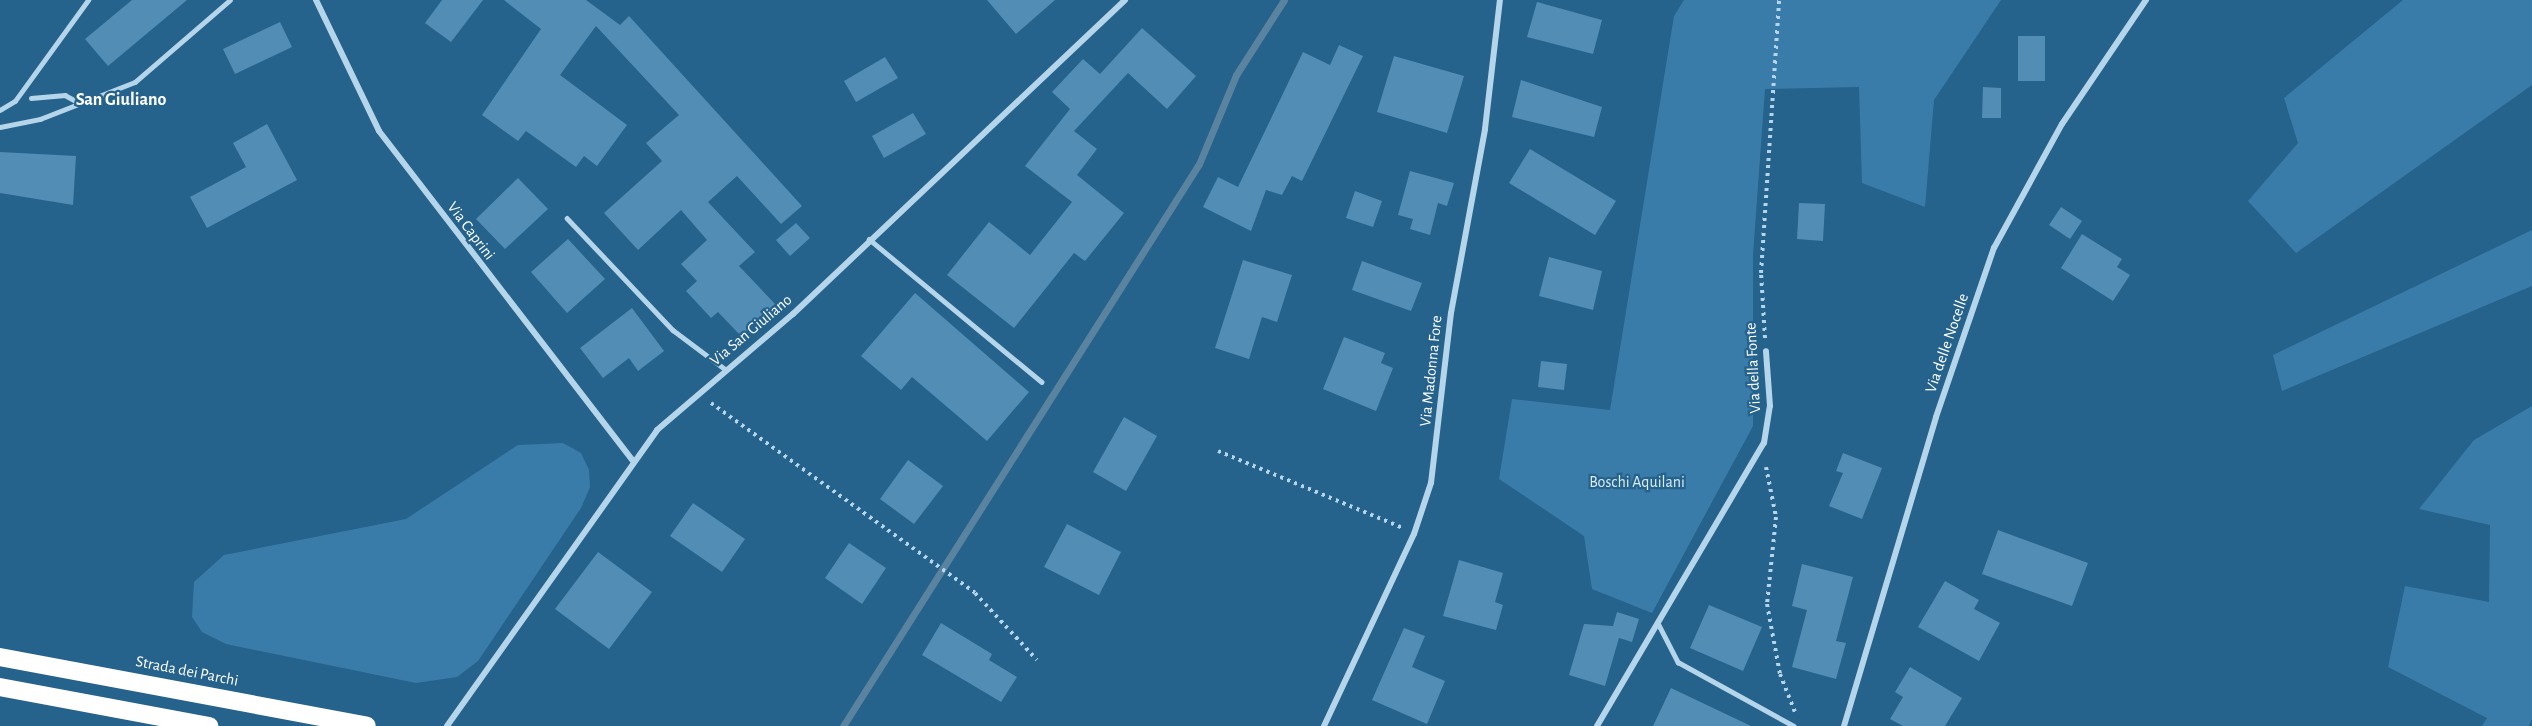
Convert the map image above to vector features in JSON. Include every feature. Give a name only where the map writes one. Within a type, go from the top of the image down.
[{"type":"highway","name":"Strada dei Parchi","points":[[0,657],[367,726]]},
{"type":"highway","points":[[0,687],[209,726]]},
{"type":"street","name":"Via Caprini","points":[[316,0],[379,131],[632,460]]},
{"type":"street","name":"Via San Giuliano","points":[[447,726],[632,460],[697,392],[793,314],[869,239],[1125,0]]},
{"type":"street","name":"Via Madonna Fore","points":[[1324,726],[1414,534],[1433,471],[1451,313],[1485,129],[1500,0]]},
{"type":"street","name":"Via delle Nocelle","points":[[1844,726],[1936,417],[1994,248],[2056,134],[2146,0]]},
{"type":"street","name":"Via della Fonte","points":[[1597,726],[1659,625],[1760,449],[1770,406],[1766,351]]},
{"type":"lane","points":[[0,110],[15,101],[88,0]]},
{"type":"lane","points":[[0,127],[33,121],[76,101],[144,77],[230,0]]},
{"type":"lane","points":[[31,98],[65,95],[76,101]]},
{"type":"lane","points":[[567,218],[673,330],[725,369]]},
{"type":"lane","points":[[869,239],[1042,382]]},
{"type":"lane","points":[[1659,625],[1678,662],[1794,726]]},
{"type":"path","name":"Via della Fonte","points":[[1766,351],[1761,273],[1779,0]]},
{"type":"path","points":[[697,392],[933,566],[986,602],[1037,660]]},
{"type":"path","points":[[1760,449],[1776,517],[1767,604],[1780,674],[1797,716]]},
{"type":"path","points":[[1218,451],[1414,534]]},
{"type":"green space","name":"Boschi Aquilani","points":[[1684,0],[2001,0],[1934,100],[1925,207],[1862,183],[1859,87],[1765,89],[1753,255],[1753,426],[1652,613],[1592,589],[1584,536],[1499,479],[1512,399],[1610,410],[1674,16]]},
{"type":"green space","points":[[2403,0],[2532,0],[2532,85],[2296,253],[2248,201],[2298,143],[2284,98]]},
{"type":"green space","points":[[2532,230],[2532,286],[2282,391],[2273,355]]},
{"type":"green space","points":[[2532,406],[2532,719],[2529,726],[2482,726],[2487,718],[2388,667],[2405,586],[2489,602],[2490,525],[2419,509],[2474,440]]},
{"type":"green space","points":[[563,443],[581,453],[589,470],[590,487],[581,508],[478,661],[457,677],[416,683],[226,644],[202,632],[192,617],[194,582],[224,555],[406,519],[518,445]]},
{"type":"building","points":[[132,0],[187,0],[108,66],[85,39]]},
{"type":"building","points":[[442,0],[483,0],[451,42],[425,23]]},
{"type":"building","points":[[504,0],[586,0],[620,25],[629,16],[802,206],[781,224],[737,176],[708,202],[755,252],[739,266],[776,305],[741,336],[718,312],[711,318],[686,291],[697,281],[681,264],[707,240],[681,210],[638,250],[604,213],[662,161],[646,143],[679,115],[596,26],[560,75],[627,125],[597,166],[584,156],[576,167],[526,131],[518,141],[482,115],[541,29]]},
{"type":"building","points":[[987,0],[1055,0],[1016,34]]},
{"type":"building","points":[[1537,2],[1602,20],[1593,54],[1527,37]]},
{"type":"building","points":[[280,22],[292,47],[235,74],[223,49]]},
{"type":"building","points":[[1142,28],[1196,76],[1167,109],[1128,73],[1074,131],[1097,149],[1077,175],[1124,213],[1085,261],[1074,253],[1014,328],[947,275],[989,222],[1030,255],[1072,202],[1025,166],[1070,109],[1052,92],[1083,59],[1100,74]]},
{"type":"building","points":[[2018,36],[2045,36],[2045,81],[2018,81]]},
{"type":"building","points":[[1339,45],[1363,56],[1302,181],[1292,176],[1282,195],[1266,190],[1251,231],[1203,207],[1218,177],[1238,187],[1303,52],[1330,65]]},
{"type":"building","points":[[1394,56],[1464,76],[1447,133],[1377,112]]},
{"type":"building","points":[[885,57],[898,78],[856,102],[844,81]]},
{"type":"building","points":[[1521,80],[1602,107],[1594,137],[1512,117]]},
{"type":"building","points":[[1983,87],[2001,88],[2001,118],[1982,118]]},
{"type":"building","points":[[913,113],[926,134],[884,158],[872,136]]},
{"type":"building","points":[[267,124],[297,180],[207,228],[190,197],[246,167],[233,143]]},
{"type":"building","points":[[1530,149],[1616,201],[1595,235],[1509,183]]},
{"type":"building","points":[[0,152],[76,156],[73,205],[0,193]]},
{"type":"building","points":[[1410,171],[1454,183],[1447,206],[1438,203],[1430,235],[1410,229],[1413,219],[1398,215]]},
{"type":"building","points":[[518,178],[548,209],[505,249],[476,219]]},
{"type":"building","points":[[1355,191],[1382,201],[1373,227],[1346,218]]},
{"type":"building","points":[[1799,203],[1825,204],[1823,241],[1797,239]]},
{"type":"building","points":[[2061,207],[2082,221],[2070,239],[2049,225]]},
{"type":"building","points":[[796,223],[810,238],[790,256],[776,240]]},
{"type":"building","points":[[2082,234],[2122,259],[2117,267],[2130,275],[2113,301],[2061,268]]},
{"type":"building","points":[[568,239],[605,279],[567,313],[531,272]]},
{"type":"building","points":[[1549,257],[1602,271],[1593,310],[1539,296]]},
{"type":"building","points":[[1243,260],[1292,275],[1277,322],[1262,317],[1249,359],[1215,348]]},
{"type":"building","points":[[1362,261],[1422,283],[1411,311],[1352,290]]},
{"type":"building","points":[[915,293],[1029,392],[987,441],[912,377],[901,390],[861,356]]},
{"type":"building","points":[[632,308],[664,351],[638,371],[629,358],[603,378],[580,348]]},
{"type":"building","points":[[1344,337],[1385,353],[1381,363],[1393,368],[1376,411],[1323,389]]},
{"type":"building","points":[[1541,361],[1567,364],[1564,390],[1538,387]]},
{"type":"building","points":[[1124,417],[1157,436],[1126,491],[1093,472]]},
{"type":"building","points":[[1843,453],[1882,468],[1862,519],[1829,506],[1843,473],[1836,471]]},
{"type":"building","points":[[908,460],[943,486],[914,524],[880,499]]},
{"type":"building","points":[[693,503],[745,539],[722,572],[670,536]]},
{"type":"building","points":[[1067,524],[1121,552],[1099,595],[1044,567]]},
{"type":"building","points":[[1998,530],[2088,563],[2072,606],[1982,574]]},
{"type":"building","points":[[849,543],[886,568],[862,604],[825,578]]},
{"type":"building","points":[[598,552],[652,592],[609,649],[555,609]]},
{"type":"building","points":[[1459,560],[1503,573],[1495,602],[1503,605],[1496,630],[1443,616]]},
{"type":"building","points":[[1802,564],[1853,577],[1836,641],[1846,643],[1836,679],[1792,667],[1807,610],[1792,606]]},
{"type":"building","points":[[1945,581],[1979,600],[1974,609],[2000,623],[1979,661],[1918,627]]},
{"type":"building","points":[[1709,605],[1762,627],[1743,671],[1690,648]]},
{"type":"building","points":[[1617,612],[1639,619],[1632,642],[1619,638],[1605,686],[1569,675],[1584,624],[1613,626]]},
{"type":"building","points":[[941,623],[992,654],[989,660],[1017,677],[1001,702],[922,655]]},
{"type":"building","points":[[1404,628],[1425,636],[1412,667],[1445,681],[1427,724],[1372,700]]},
{"type":"building","points":[[1910,667],[1962,698],[1945,726],[1903,726],[1890,719],[1903,697],[1895,692]]},
{"type":"building","points":[[1671,688],[1751,726],[1653,726]]},
{"type":"waterway","points":[[843,726],[1199,164],[1236,75],[1284,0]]},
{"type":"district","name":"San Giuliano","points":[[121,100]]}]
